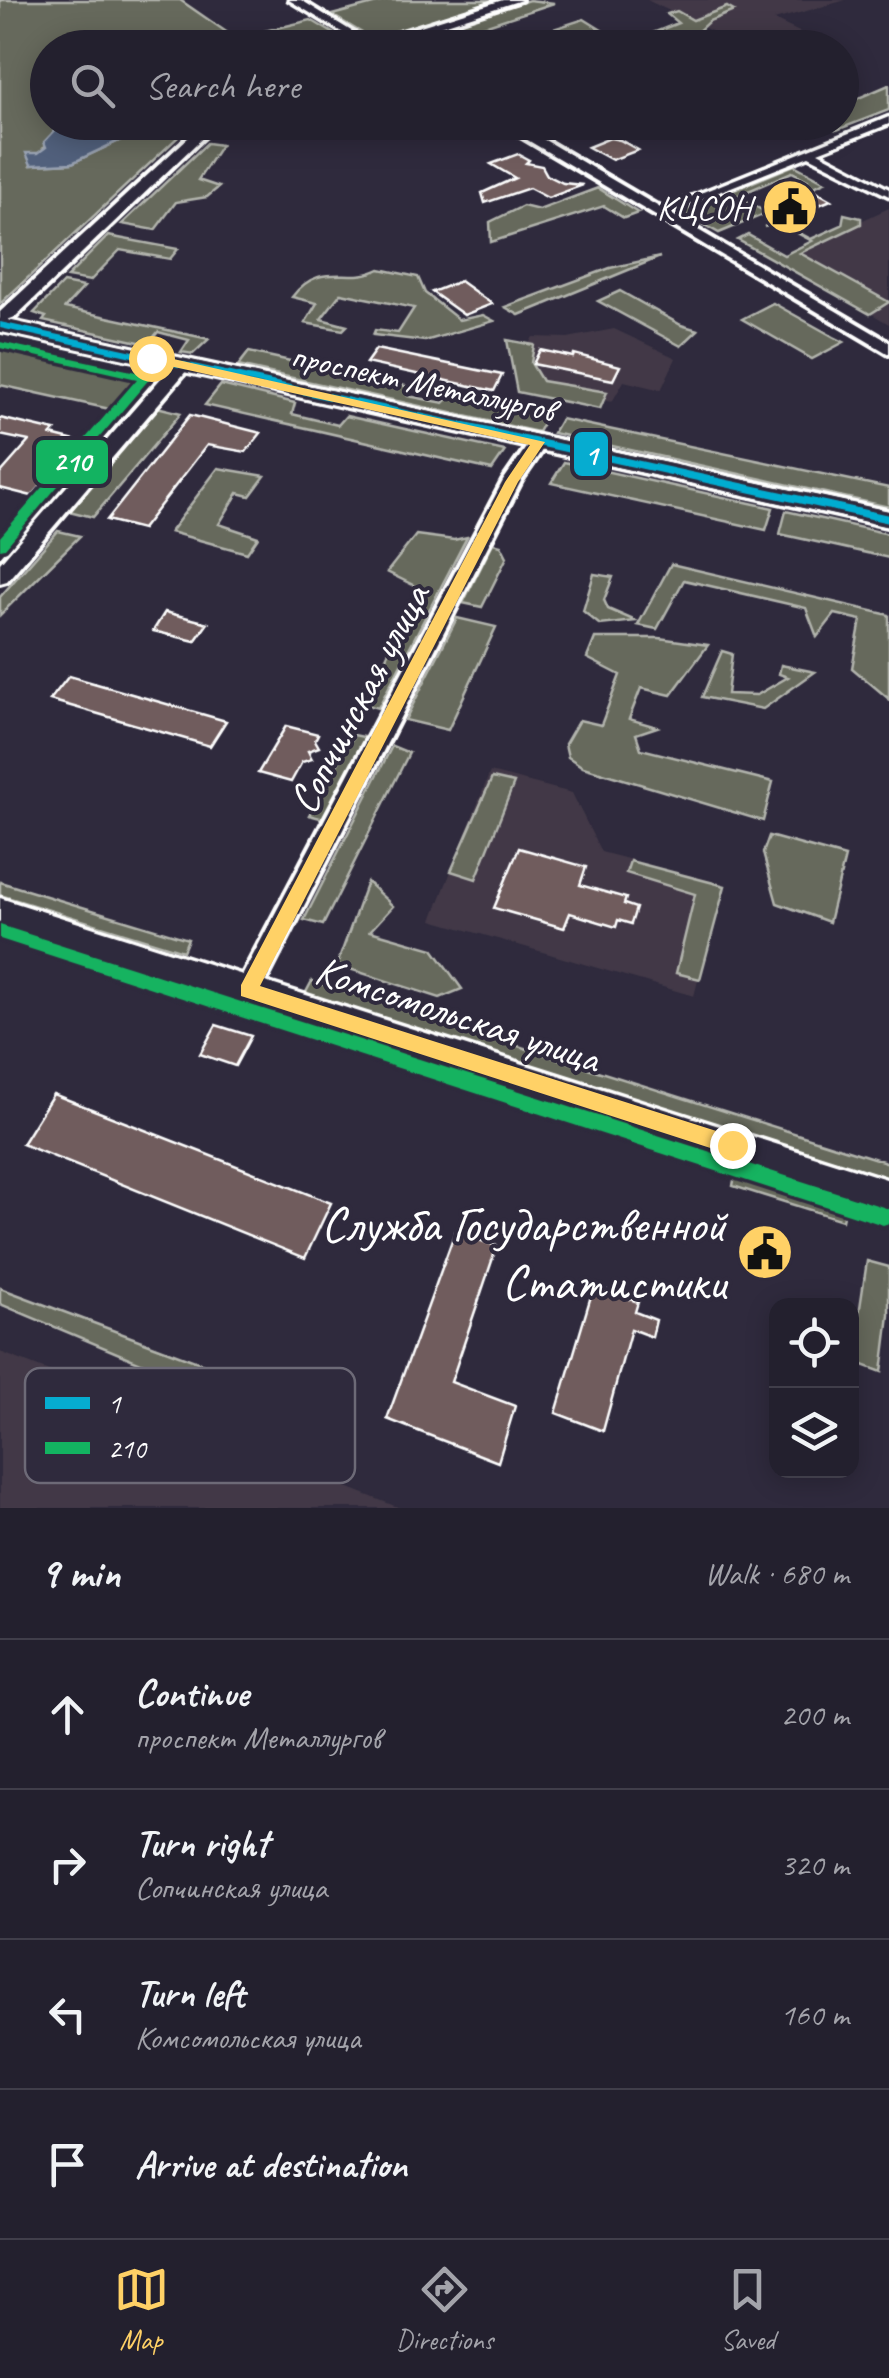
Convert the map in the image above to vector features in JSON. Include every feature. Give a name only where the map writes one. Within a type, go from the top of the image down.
[{"type":"main road","name":"проспект Металлургов","points":[[7,321],[182,365],[889,519]]},
{"type":"main road","name":"Комсомольская улица","points":[[0,912],[889,1197]]},
{"type":"street","points":[[294,0],[342,30]]},
{"type":"street","points":[[418,30],[515,0]]},
{"type":"street","points":[[859,132],[889,120]]},
{"type":"street","points":[[7,321],[194,140]]},
{"type":"street","points":[[533,140],[889,350]]},
{"type":"street","points":[[657,213],[839,140]]},
{"type":"street","points":[[809,152],[889,193]]},
{"type":"street","points":[[0,576],[182,365]]},
{"type":"street","name":"Сопчинская улица","points":[[248,990],[512,482],[538,442]]},
{"type":"shaded area","points":[[647,0],[846,0],[774,20],[795,30],[709,30]]},
{"type":"shaded area","points":[[889,208],[889,324],[779,259]]},
{"type":"shaded area","points":[[614,329],[676,358],[661,390],[624,381],[612,402],[529,385],[521,357],[533,337],[568,338]]},
{"type":"shaded area","points":[[490,772],[572,793],[601,852],[723,884],[694,996],[432,920]]},
{"type":"shaded area","points":[[0,1352],[41,1368],[25,1368],[25,1483],[336,1483],[400,1508],[0,1508]]},
{"type":"green space","points":[[0,0],[180,0],[223,30],[30,30],[30,140],[49,140],[31,165],[72,163],[121,140],[175,140],[0,304]]},
{"type":"green space","points":[[388,0],[504,0],[406,30],[357,30],[332,15]]},
{"type":"green space","points":[[529,0],[554,3],[472,30],[433,30]]},
{"type":"green space","points":[[727,7],[734,11],[709,21],[699,30],[660,30],[678,23],[667,14],[677,11],[693,20]]},
{"type":"green space","points":[[584,19],[602,30],[550,30]]},
{"type":"green space","points":[[311,20],[328,30],[269,30]]},
{"type":"green space","points":[[889,85],[889,110],[859,122],[859,98]]},
{"type":"green space","points":[[207,143],[221,145],[198,180],[219,187],[207,197],[176,202],[155,230],[122,224]]},
{"type":"green space","points":[[794,165],[825,182],[794,196],[785,191],[807,180],[792,172],[737,196],[767,213],[719,233],[681,212]]},
{"type":"green space","points":[[598,188],[638,213],[624,218],[604,206],[491,242],[490,222],[523,206],[539,210]]},
{"type":"green space","points":[[844,214],[861,218],[861,224],[800,253],[889,302],[870,314],[738,240],[748,235],[784,255],[812,241],[778,223],[764,227],[777,221],[811,239],[842,225]]},
{"type":"green space","points":[[108,236],[178,249],[170,259],[120,250],[90,281],[67,277]]},
{"type":"green space","points":[[660,257],[519,315],[505,307],[610,268]]},
{"type":"green space","points":[[380,269],[418,277],[425,293],[459,320],[483,315],[494,321],[425,341],[373,335],[375,330],[398,333],[414,308],[341,293],[321,319],[347,326],[343,330],[305,323],[317,303],[292,297],[303,286],[324,276],[358,275]]},
{"type":"green space","points":[[63,283],[84,287],[65,308],[209,339],[193,354],[181,352],[189,340],[158,332],[148,344],[43,321],[46,317],[34,313]]},
{"type":"green space","points":[[620,291],[681,325],[698,330],[681,346],[598,301]]},
{"type":"green space","points":[[773,303],[844,342],[812,359],[742,319]]},
{"type":"green space","points":[[507,340],[534,345],[531,363],[542,381],[607,392],[600,409],[517,392]]},
{"type":"green space","points":[[0,347],[147,378],[119,411],[0,385]]},
{"type":"green space","points":[[249,352],[410,387],[408,396],[444,403],[451,396],[547,416],[538,432],[238,366]]},
{"type":"green space","points":[[221,385],[295,403],[292,414],[338,425],[346,416],[505,451],[492,470],[205,405]]},
{"type":"green space","points":[[157,407],[181,413],[93,517],[69,511]]},
{"type":"green space","points":[[561,419],[889,488],[889,507],[553,433]]},
{"type":"green space","points":[[564,462],[773,508],[766,530],[551,483]]},
{"type":"green space","points":[[218,468],[265,476],[250,496],[238,493],[219,524],[258,537],[247,553],[170,532]]},
{"type":"green space","points":[[786,511],[889,534],[889,558],[780,534]]},
{"type":"green space","points":[[58,531],[80,536],[0,615],[0,597]]},
{"type":"green space","points":[[416,535],[454,540],[467,537],[378,708],[356,702],[366,681],[375,680],[419,588],[387,572]]},
{"type":"green space","points":[[493,543],[501,545],[507,557],[482,607],[463,603]]},
{"type":"green space","points":[[671,564],[889,615],[889,699],[852,668],[861,620],[835,614],[817,637],[806,608],[684,580],[657,629],[638,625]]},
{"type":"green space","points":[[594,574],[613,577],[604,600],[608,609],[636,621],[600,625],[583,611]]},
{"type":"green space","points":[[457,618],[496,627],[448,730],[405,720]]},
{"type":"green space","points":[[595,638],[659,638],[708,645],[671,695],[641,688],[629,719],[657,727],[636,734],[641,749],[773,782],[763,821],[583,767],[568,757],[565,744],[579,720],[601,725],[620,675],[587,658]]},
{"type":"green space","points":[[722,651],[732,654],[727,694],[757,695],[788,677],[779,674],[781,665],[815,672],[763,709],[702,697]]},
{"type":"green space","points":[[354,735],[368,738],[324,819],[309,815]]},
{"type":"green space","points":[[392,746],[409,753],[323,925],[304,920]]},
{"type":"green space","points":[[492,778],[514,783],[476,879],[451,871]]},
{"type":"green space","points":[[769,836],[845,857],[829,922],[777,903],[763,853]]},
{"type":"green space","points":[[630,861],[725,886],[700,979],[676,973],[695,894],[626,873]]},
{"type":"green space","points":[[0,882],[188,939],[183,951],[0,895]]},
{"type":"green space","points":[[367,882],[393,906],[370,931],[433,949],[462,989],[440,998],[337,965]]},
{"type":"green space","points":[[312,981],[889,1163],[889,1185],[815,1154],[766,1146],[304,996]]},
{"type":"green space","points":[[735,1175],[844,1210],[842,1220],[733,1186]]},
{"type":"green space","points":[[867,1261],[889,1267],[889,1315],[882,1372],[859,1364],[859,1314]]},
{"type":"green space","points":[[0,1288],[214,1368],[153,1368],[0,1304]]},
{"type":"water","points":[[121,140],[72,163],[31,165],[26,153],[38,153],[46,147],[44,142]]},
{"type":"building","points":[[605,140],[620,140],[638,150],[612,160],[588,147]]},
{"type":"building","points":[[518,154],[529,160],[526,163],[542,166],[547,175],[563,183],[583,185],[548,198],[529,188],[485,203],[482,193],[515,178],[491,164]]},
{"type":"building","name":"КЦСОН","points":[[813,190],[831,200],[787,218],[769,208]]},
{"type":"building","points":[[460,281],[492,304],[464,315],[432,292]]},
{"type":"building","points":[[376,349],[502,375],[494,391],[366,363]]},
{"type":"building","points":[[540,350],[620,366],[613,380],[533,364]]},
{"type":"building","points":[[190,415],[261,433],[246,452],[207,445],[142,529],[107,520]]},
{"type":"building","points":[[0,418],[55,431],[51,435],[79,442],[32,496],[0,488],[0,474],[29,441],[0,435]]},
{"type":"building","points":[[165,612],[208,623],[195,641],[153,631]]},
{"type":"building","points":[[69,676],[226,721],[210,746],[50,700]]},
{"type":"building","points":[[286,726],[318,734],[315,740],[319,747],[308,751],[312,759],[302,762],[291,782],[258,773]]},
{"type":"building","points":[[519,848],[586,867],[580,885],[626,898],[624,904],[636,908],[631,924],[618,920],[616,927],[570,913],[564,928],[494,908]]},
{"type":"building","points":[[216,1025],[251,1036],[235,1066],[200,1054]]},
{"type":"building","points":[[53,1094],[331,1203],[305,1258],[22,1144]]},
{"type":"building","points":[[455,1232],[497,1246],[451,1382],[515,1406],[498,1462],[387,1419]]},
{"type":"building","points":[[594,1286],[638,1302],[635,1312],[656,1320],[652,1337],[631,1329],[603,1431],[556,1413]]},
{"type":"transit line","name":"1","points":[[0,325],[889,519]]},
{"type":"transit line","name":"210","points":[[0,345],[145,377],[0,545]]},
{"type":"transit line","name":"210","points":[[0,932],[883,1216]]},
{"type":"place","name":"КЦСОН","points":[[790,207]]},
{"type":"place","name":"Служба Государственной Статистики","points":[[765,1252]]},
{"type":"route","points":[[151,358],[538,442],[512,482],[248,990],[732,1145]]}]
